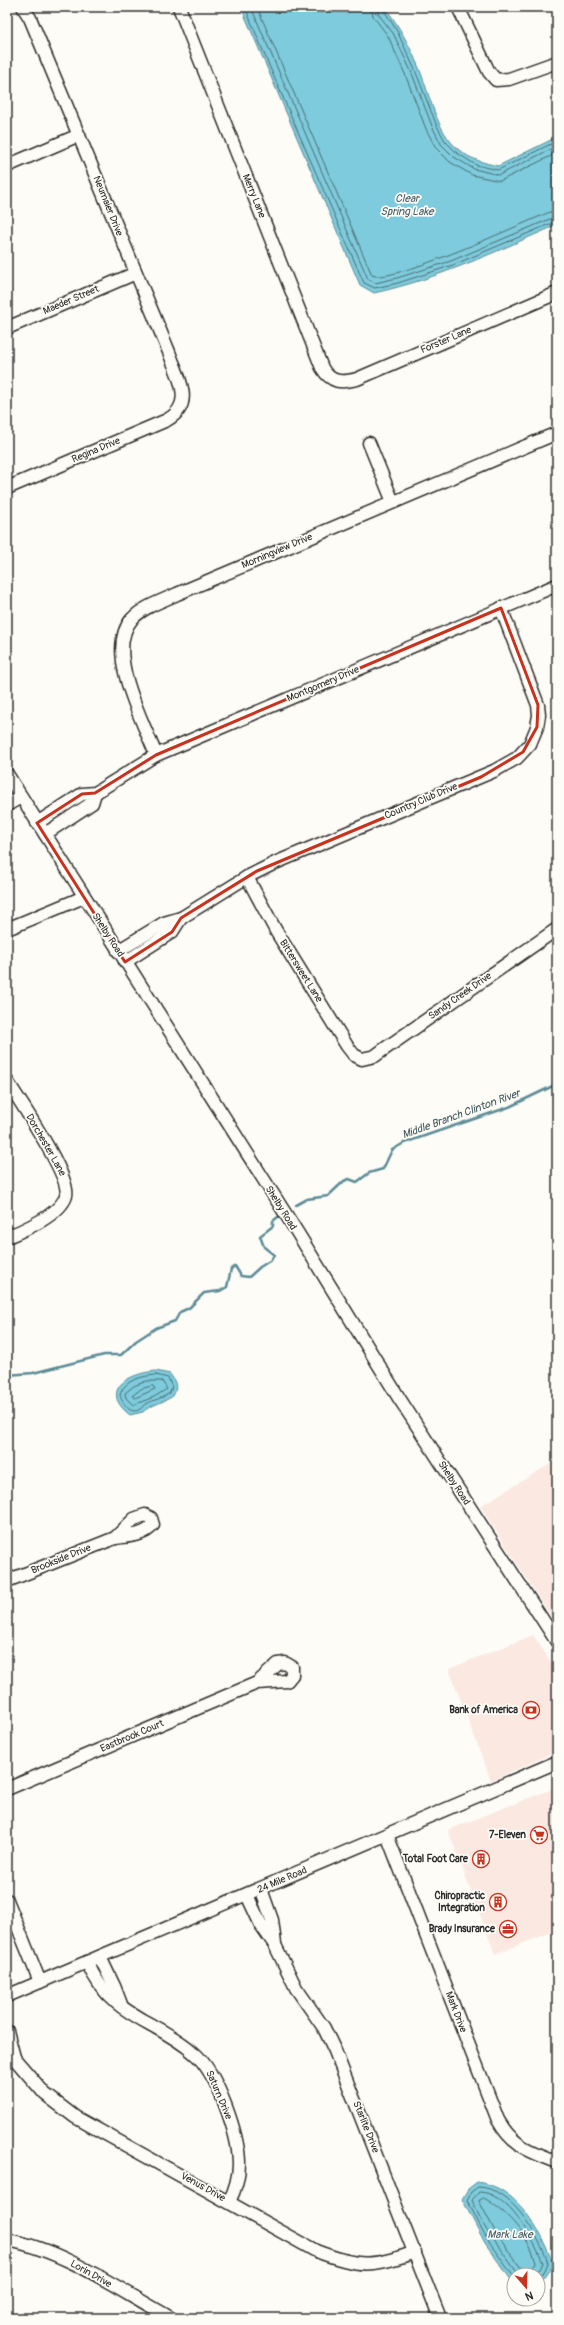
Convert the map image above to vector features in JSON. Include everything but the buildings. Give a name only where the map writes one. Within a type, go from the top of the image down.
[{"type":"street","name":"Neumaier Drive","points":[[23,7],[30,18],[79,135],[179,380],[183,398],[181,408]]},
{"type":"street","name":"Merry Lane","points":[[179,7],[322,368],[327,377],[335,381]]},
{"type":"street","points":[[458,7],[490,72],[496,80],[509,79],[557,62]]},
{"type":"street","points":[[7,166],[79,135]]},
{"type":"street","name":"Maeder Street","points":[[7,328],[136,273]]},
{"type":"street","name":"Forster Lane","points":[[335,381],[344,382],[357,379],[557,293]]},
{"type":"street","name":"Regina Drive","points":[[7,488],[167,420],[181,408]]},
{"type":"street","name":"Morningview Drive","points":[[156,755],[123,665],[122,637],[132,619],[153,605],[177,594],[557,433]]},
{"type":"street","points":[[369,443],[393,502]]},
{"type":"street","name":"Montgomery Drive","points":[[37,823],[82,794],[95,793],[156,755],[557,584]]},
{"type":"street","name":"Country Club Drive","points":[[118,951],[164,923],[180,918],[247,877],[274,863],[494,771],[524,752],[535,734],[538,705],[501,608]]},
{"type":"street","name":"Shelby Road","points":[[7,774],[14,792],[45,834],[297,1232],[399,1398],[557,1642]]},
{"type":"street","points":[[7,805],[14,792]]},
{"type":"street","name":"Montgomery Drive","points":[[45,834],[92,803],[95,793]]},
{"type":"street","name":"Bittersweet Lane","points":[[247,877],[276,931],[347,1046],[354,1055],[362,1059]]},
{"type":"street","points":[[7,928],[84,897]]},
{"type":"street","name":"Country Club Drive","points":[[125,962],[172,932],[180,918]]},
{"type":"street","name":"Sandy Creek Drive","points":[[362,1059],[375,1056],[557,929]]},
{"type":"street","name":"Dorchester Lane","points":[[7,1082],[63,1173],[68,1191],[61,1205],[51,1214],[7,1237]]},
{"type":"street","name":"Brookside Drive","points":[[7,1581],[115,1538]]},
{"type":"street","name":"Eastbrook Court","points":[[7,1789],[257,1683]]},
{"type":"street","name":"24 Mile Road","points":[[7,1996],[557,1762]]},
{"type":"street","name":"Mark Drive","points":[[387,1835],[498,2120],[514,2142],[527,2150],[557,2162]]},
{"type":"street","name":"Starlite Drive","points":[[261,1889],[272,1920],[275,1945]]},
{"type":"street","name":"Starlite Drive","points":[[247,1895],[261,1925],[275,1945],[296,1988],[324,2028],[335,2051],[440,2318]]},
{"type":"street","points":[[7,1900],[40,1982]]},
{"type":"street","points":[[100,1957],[122,2007]]},
{"type":"street","name":"Saturn Drive","points":[[87,1962],[103,1992],[132,2016],[184,2045],[201,2058],[207,2067],[219,2092],[238,2150],[238,2180],[229,2202]]},
{"type":"street","name":"Venus Drive","points":[[7,2032],[10,2053],[34,2082],[62,2108],[316,2250],[347,2262],[375,2263],[415,2252]]},
{"type":"street","name":"Lorin Drive","points":[[7,2240],[43,2249],[65,2259],[171,2318]]},
{"type":"highlighted area","points":[[501,608],[538,705],[537,727],[523,752],[481,777],[257,871],[181,918],[172,932],[125,962],[37,823],[82,794],[95,793],[156,755]]},
{"type":"shaded area","points":[[557,1460],[557,1626],[480,1506]]},
{"type":"shaded area","points":[[533,1635],[557,1671],[557,1751],[491,1781],[449,1669]]},
{"type":"shaded area","points":[[557,1787],[557,1946],[552,1932],[495,1954],[448,1830]]},
{"type":"water","name":"Clear Spring Lake","points":[[241,7],[385,7],[400,29],[412,52],[439,123],[451,142],[459,150],[477,160],[498,166],[557,137],[557,225],[467,264],[421,280],[374,293],[360,285]]},
{"type":"water","points":[[156,1371],[170,1374],[175,1382],[175,1393],[173,1396],[143,1412],[130,1415],[121,1406],[117,1398],[117,1391],[121,1384],[127,1379],[136,1375]]},
{"type":"water","name":"Mark Lake","points":[[477,2182],[491,2185],[504,2192],[526,2212],[542,2238],[553,2264],[547,2275],[546,2276],[546,2267],[506,2267],[506,2273],[485,2243],[462,2199],[468,2189]]},
{"type":"waterway","name":"Middle Branch Clinton River","points":[[296,1205],[307,1199],[328,1196],[344,1181],[349,1179],[357,1182],[369,1173],[383,1169],[392,1150],[404,1143],[509,1107],[557,1084]]},
{"type":"waterway","name":"Middle Branch Clinton River","points":[[7,1375],[33,1373],[104,1355],[121,1355],[136,1341],[156,1328],[175,1321],[180,1312],[189,1308],[204,1293],[220,1291],[227,1287],[231,1269],[235,1266],[241,1276],[249,1277],[271,1260],[274,1255],[264,1247],[260,1236],[273,1226],[273,1221],[278,1217]]},
{"type":"place","name":"Bank of America","points":[[531,1710]]},
{"type":"place","name":"7-Eleven","points":[[539,1835]]},
{"type":"place","name":"Total Foot Care","points":[[481,1859]]},
{"type":"place","name":"Chiropractic Integration","points":[[498,1902]]},
{"type":"place","name":"Brady Insurance","points":[[508,1929]]}]
